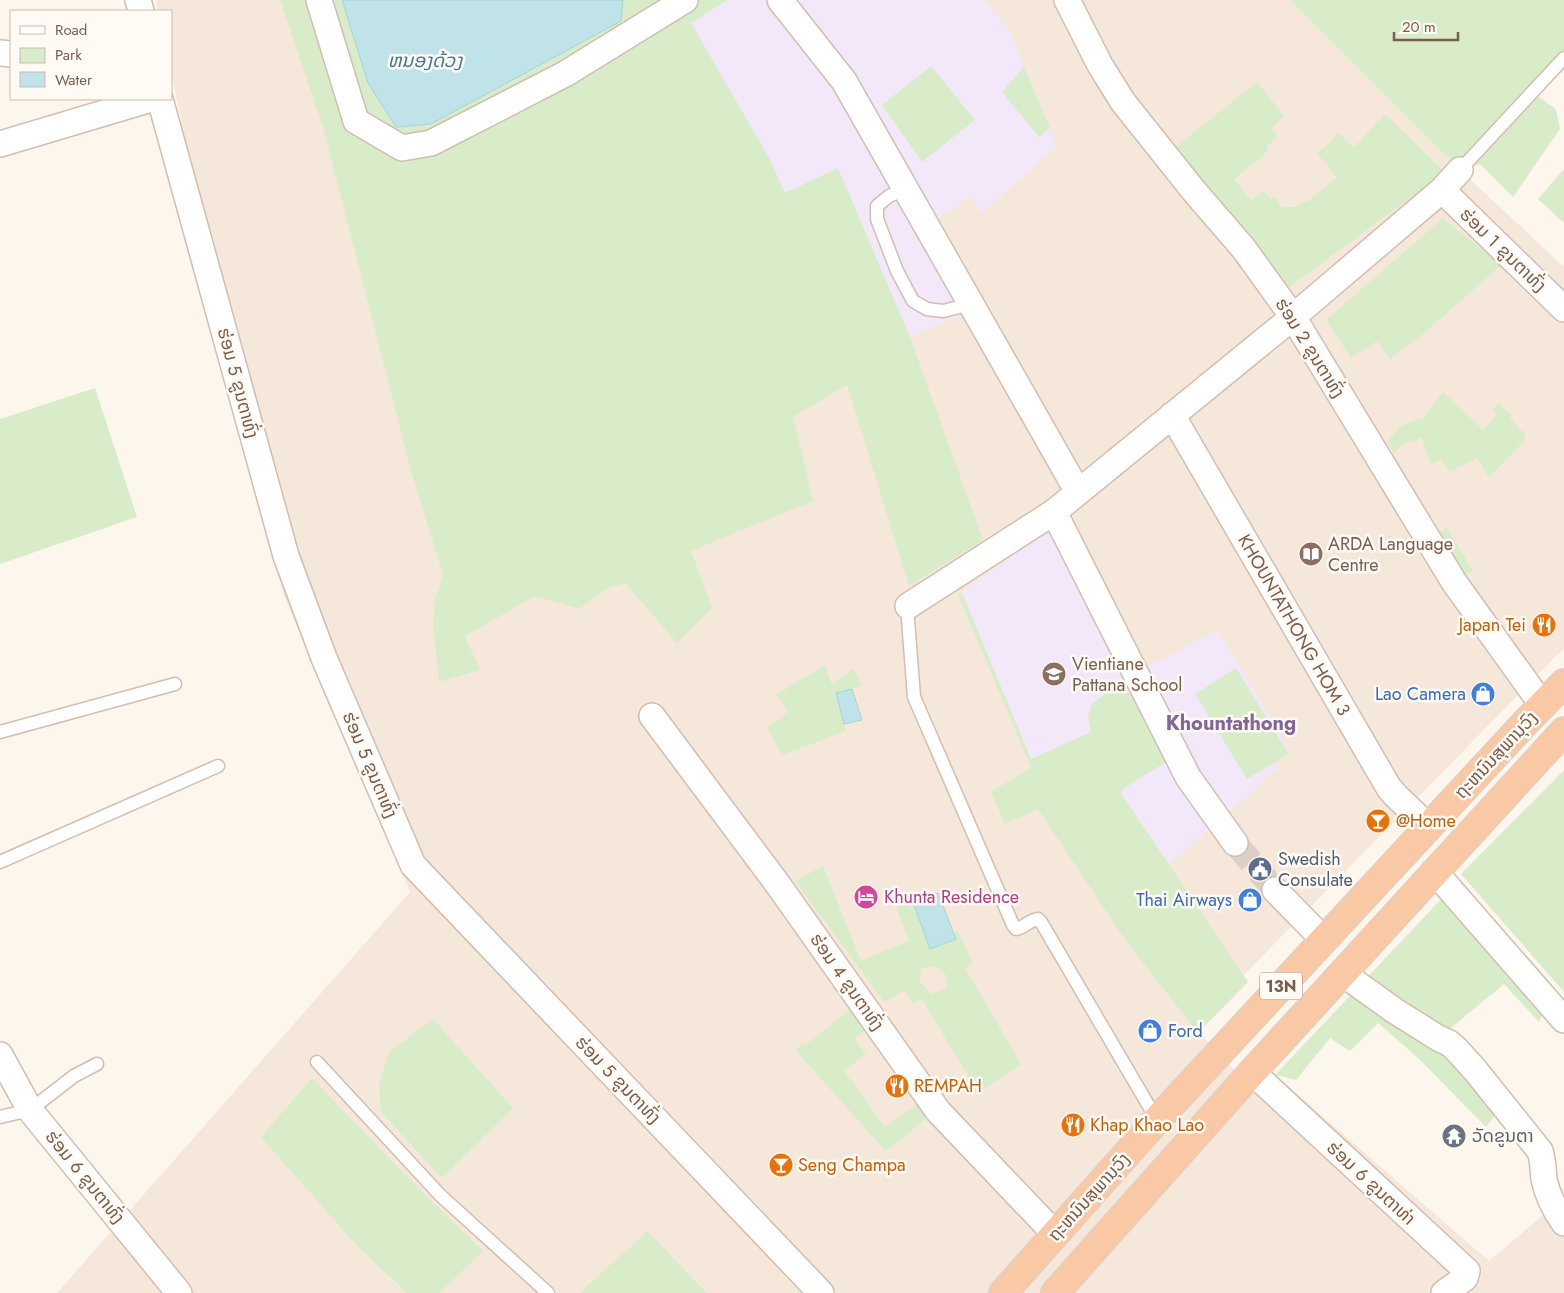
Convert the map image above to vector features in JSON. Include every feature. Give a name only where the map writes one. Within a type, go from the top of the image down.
[{"type":"highway","name":"ຖະຫນົນສຸພານຸວົງ","points":[[1003,1293],[1157,1120],[1564,683]]},
{"type":"highway","name":"ຖະຫນົນສຸພານຸວົງ","points":[[1062,1290],[1252,1072],[1564,731]]},
{"type":"street","points":[[319,0],[356,121],[402,148],[431,143],[557,78],[685,0]]},
{"type":"street","points":[[780,0],[844,81],[1078,492]]},
{"type":"street","name":"ຮ່ອມ 2 ຂູນຕາທົ່ງ","points":[[1067,0],[1100,65],[1123,102],[1244,250],[1293,317],[1454,582],[1543,706]]},
{"type":"street","points":[[0,144],[148,100]]},
{"type":"street","name":"ຮ່ອມ 5 ຂູນຕາທົ່ງ","points":[[160,100],[286,556],[324,658],[413,865],[821,1293]]},
{"type":"street","points":[[908,606],[1054,512],[1293,317],[1442,190],[1460,170]]},
{"type":"street","name":"ຮ່ອມ 1 ຂູນຕາທົ່ງ","points":[[1442,190],[1564,309]]},
{"type":"street","name":"KHOUNTATHONG HOM 3","points":[[1172,415],[1389,788],[1429,827]]},
{"type":"street","points":[[1054,512],[1188,777],[1235,843]]},
{"type":"street","name":"ຮ່ອມ 4 ຂູນຕາທົ່ງ","points":[[652,716],[778,886],[938,1111],[1056,1235]]},
{"type":"street","points":[[1434,871],[1564,1020]]},
{"type":"street","points":[[1275,890],[1324,940]]},
{"type":"street","points":[[1342,973],[1396,1011],[1449,1043],[1476,1070],[1540,1151],[1544,1165],[1544,1179],[1549,1194],[1557,1214],[1564,1222]]},
{"type":"street","name":"ຮ່ອມ 6 ຂູນຕາທົ່ງ","points":[[0,1055],[30,1110],[179,1293]]},
{"type":"street","name":"ຮ່ອມ 6 ຂູນຕາທ່າ","points":[[1252,1072],[1467,1271],[1464,1278],[1444,1293]]},
{"type":"lane","points":[[1460,170],[1564,58]]},
{"type":"lane","points":[[905,189],[889,196],[877,206],[877,219],[897,271],[913,301],[927,309],[943,311],[971,304]]},
{"type":"lane","points":[[908,606],[914,697],[1013,926],[1019,928],[1034,919],[1038,919],[1041,922],[1157,1120]]},
{"type":"lane","points":[[0,732],[175,684]]},
{"type":"lane","points":[[0,862],[218,766]]},
{"type":"lane","points":[[317,1062],[440,1195],[548,1293]]},
{"type":"lane","points":[[0,1117],[30,1110],[74,1076],[97,1064]]},
{"type":"shaded area","points":[[156,0],[280,0],[324,131],[709,0],[1290,0],[1460,170],[1564,267],[1564,648],[1193,1027],[1257,1093],[1275,1075],[1489,1261],[1564,1197],[1564,1293],[57,1293],[410,892],[283,593],[172,78],[172,10],[158,10]]},
{"type":"shaded area","points":[[727,0],[984,0],[1007,26],[1056,146],[981,213],[971,196],[933,222],[984,305],[910,337],[838,168],[785,193],[769,158],[691,23]]},
{"type":"shaded area","points":[[1071,515],[1147,667],[1218,630],[1288,748],[1273,760],[1278,769],[1169,864],[1120,791],[1135,780],[1031,759],[962,593],[965,589]]},
{"type":"green space","points":[[280,0],[727,0],[691,23],[769,158],[785,193],[838,168],[910,337],[983,540],[909,586],[847,385],[793,417],[813,501],[691,551],[712,608],[677,643],[625,583],[606,589],[579,609],[535,596],[465,636],[480,670],[439,682],[433,627],[435,600],[443,575],[411,471],[324,131]]},
{"type":"green space","points":[[1290,0],[1564,0],[1564,58],[1532,92],[1556,109],[1560,129],[1513,197],[1480,164],[1460,170]]},
{"type":"green space","points":[[931,66],[975,120],[922,162],[882,105]]},
{"type":"green space","points":[[1024,67],[1050,128],[1039,137],[1002,92]]},
{"type":"green space","points":[[1257,82],[1284,116],[1271,128],[1278,137],[1266,147],[1268,151],[1234,179],[1251,201],[1264,191],[1270,199],[1274,197],[1282,207],[1295,207],[1304,200],[1306,203],[1337,177],[1317,153],[1338,132],[1354,147],[1385,114],[1445,172],[1287,289],[1170,151]]},
{"type":"green space","points":[[1564,169],[1564,223],[1538,199]]},
{"type":"green space","points":[[1443,218],[1501,265],[1424,333],[1390,359],[1377,341],[1351,358],[1326,320]]},
{"type":"green space","points":[[95,388],[137,517],[0,564],[0,419]]},
{"type":"green space","points":[[1443,392],[1483,430],[1497,415],[1492,410],[1498,403],[1512,415],[1510,418],[1525,434],[1525,440],[1489,478],[1477,458],[1450,472],[1441,459],[1431,464],[1421,437],[1413,443],[1410,440],[1394,452],[1387,442],[1400,426],[1423,418]]},
{"type":"green space","points":[[1447,528],[1473,571],[1463,575],[1434,534]]},
{"type":"green space","points":[[962,593],[1031,759],[1091,732],[1088,717],[1092,704],[1105,694],[1116,691],[1133,694],[1172,759],[1136,780],[1120,792],[1248,982],[1198,1033],[1126,941],[1038,809],[1005,824],[991,792],[1031,767],[958,595]]},
{"type":"green space","points":[[825,665],[832,685],[853,668],[862,686],[836,693],[846,731],[782,755],[767,728],[788,712],[776,695]]},
{"type":"green space","points":[[1236,668],[1289,754],[1247,779],[1195,694]]},
{"type":"green space","points":[[1564,770],[1564,992],[1461,874]]},
{"type":"green space","points":[[823,866],[861,961],[909,941],[896,907],[913,902],[930,949],[956,939],[953,932],[958,931],[973,963],[965,968],[1021,1064],[978,1093],[922,999],[912,1003],[905,990],[884,1002],[795,881]],"holes":[[[935,966],[946,975],[947,987],[932,994],[919,982],[922,968]]]},
{"type":"green space","points":[[1444,896],[1545,1012],[1539,1022],[1504,984],[1451,1028],[1507,1100],[1486,1127],[1419,1059],[1378,1023],[1350,1051],[1330,1038],[1296,1080],[1275,1075]]},
{"type":"green space","points":[[852,1008],[867,1029],[854,1039],[866,1054],[844,1071],[885,1127],[922,1101],[931,1114],[888,1150],[885,1150],[795,1050],[802,1044],[804,1046]]},
{"type":"green space","points":[[433,1019],[513,1108],[442,1178],[381,1112],[379,1084],[389,1052]]},
{"type":"green space","points":[[312,1078],[411,1181],[483,1251],[439,1293],[407,1293],[358,1247],[261,1137]]},
{"type":"green space","points":[[647,1231],[707,1293],[580,1293],[631,1247]]},
{"type":"water","name":"ຫນອງດ້ວງ","points":[[342,0],[623,0],[621,21],[431,124],[396,127],[368,83]]},
{"type":"water","points":[[852,689],[862,720],[844,724],[836,693]]},
{"type":"water","points":[[938,893],[956,939],[930,949],[913,902]]},
{"type":"tunnel","points":[[1235,843],[1275,890]]},
{"type":"place","name":"ARDA Language Centre","points":[[1311,554]]},
{"type":"place","name":"Japan Tei","points":[[1544,625]]},
{"type":"place","name":"Vientiane Pattana School","points":[[1054,674]]},
{"type":"place","name":"Lao Camera","points":[[1483,694]]},
{"type":"place","name":"@Home","points":[[1378,821]]},
{"type":"place","name":"Swedish Consulate","points":[[1260,869]]},
{"type":"place","name":"Khunta Residence","points":[[866,897]]},
{"type":"place","name":"Thai Airways","points":[[1250,900]]},
{"type":"place","name":"Ford","points":[[1150,1031]]},
{"type":"place","name":"REMPAH","points":[[897,1086]]},
{"type":"place","name":"Khap Khao Lao","points":[[1073,1125]]},
{"type":"place","name":"ວັດຂູນຕາ","points":[[1454,1136]]},
{"type":"place","name":"Seng Champa","points":[[781,1165]]},
{"type":"district","name":"Khountathong","points":[[1231,723]]}]
